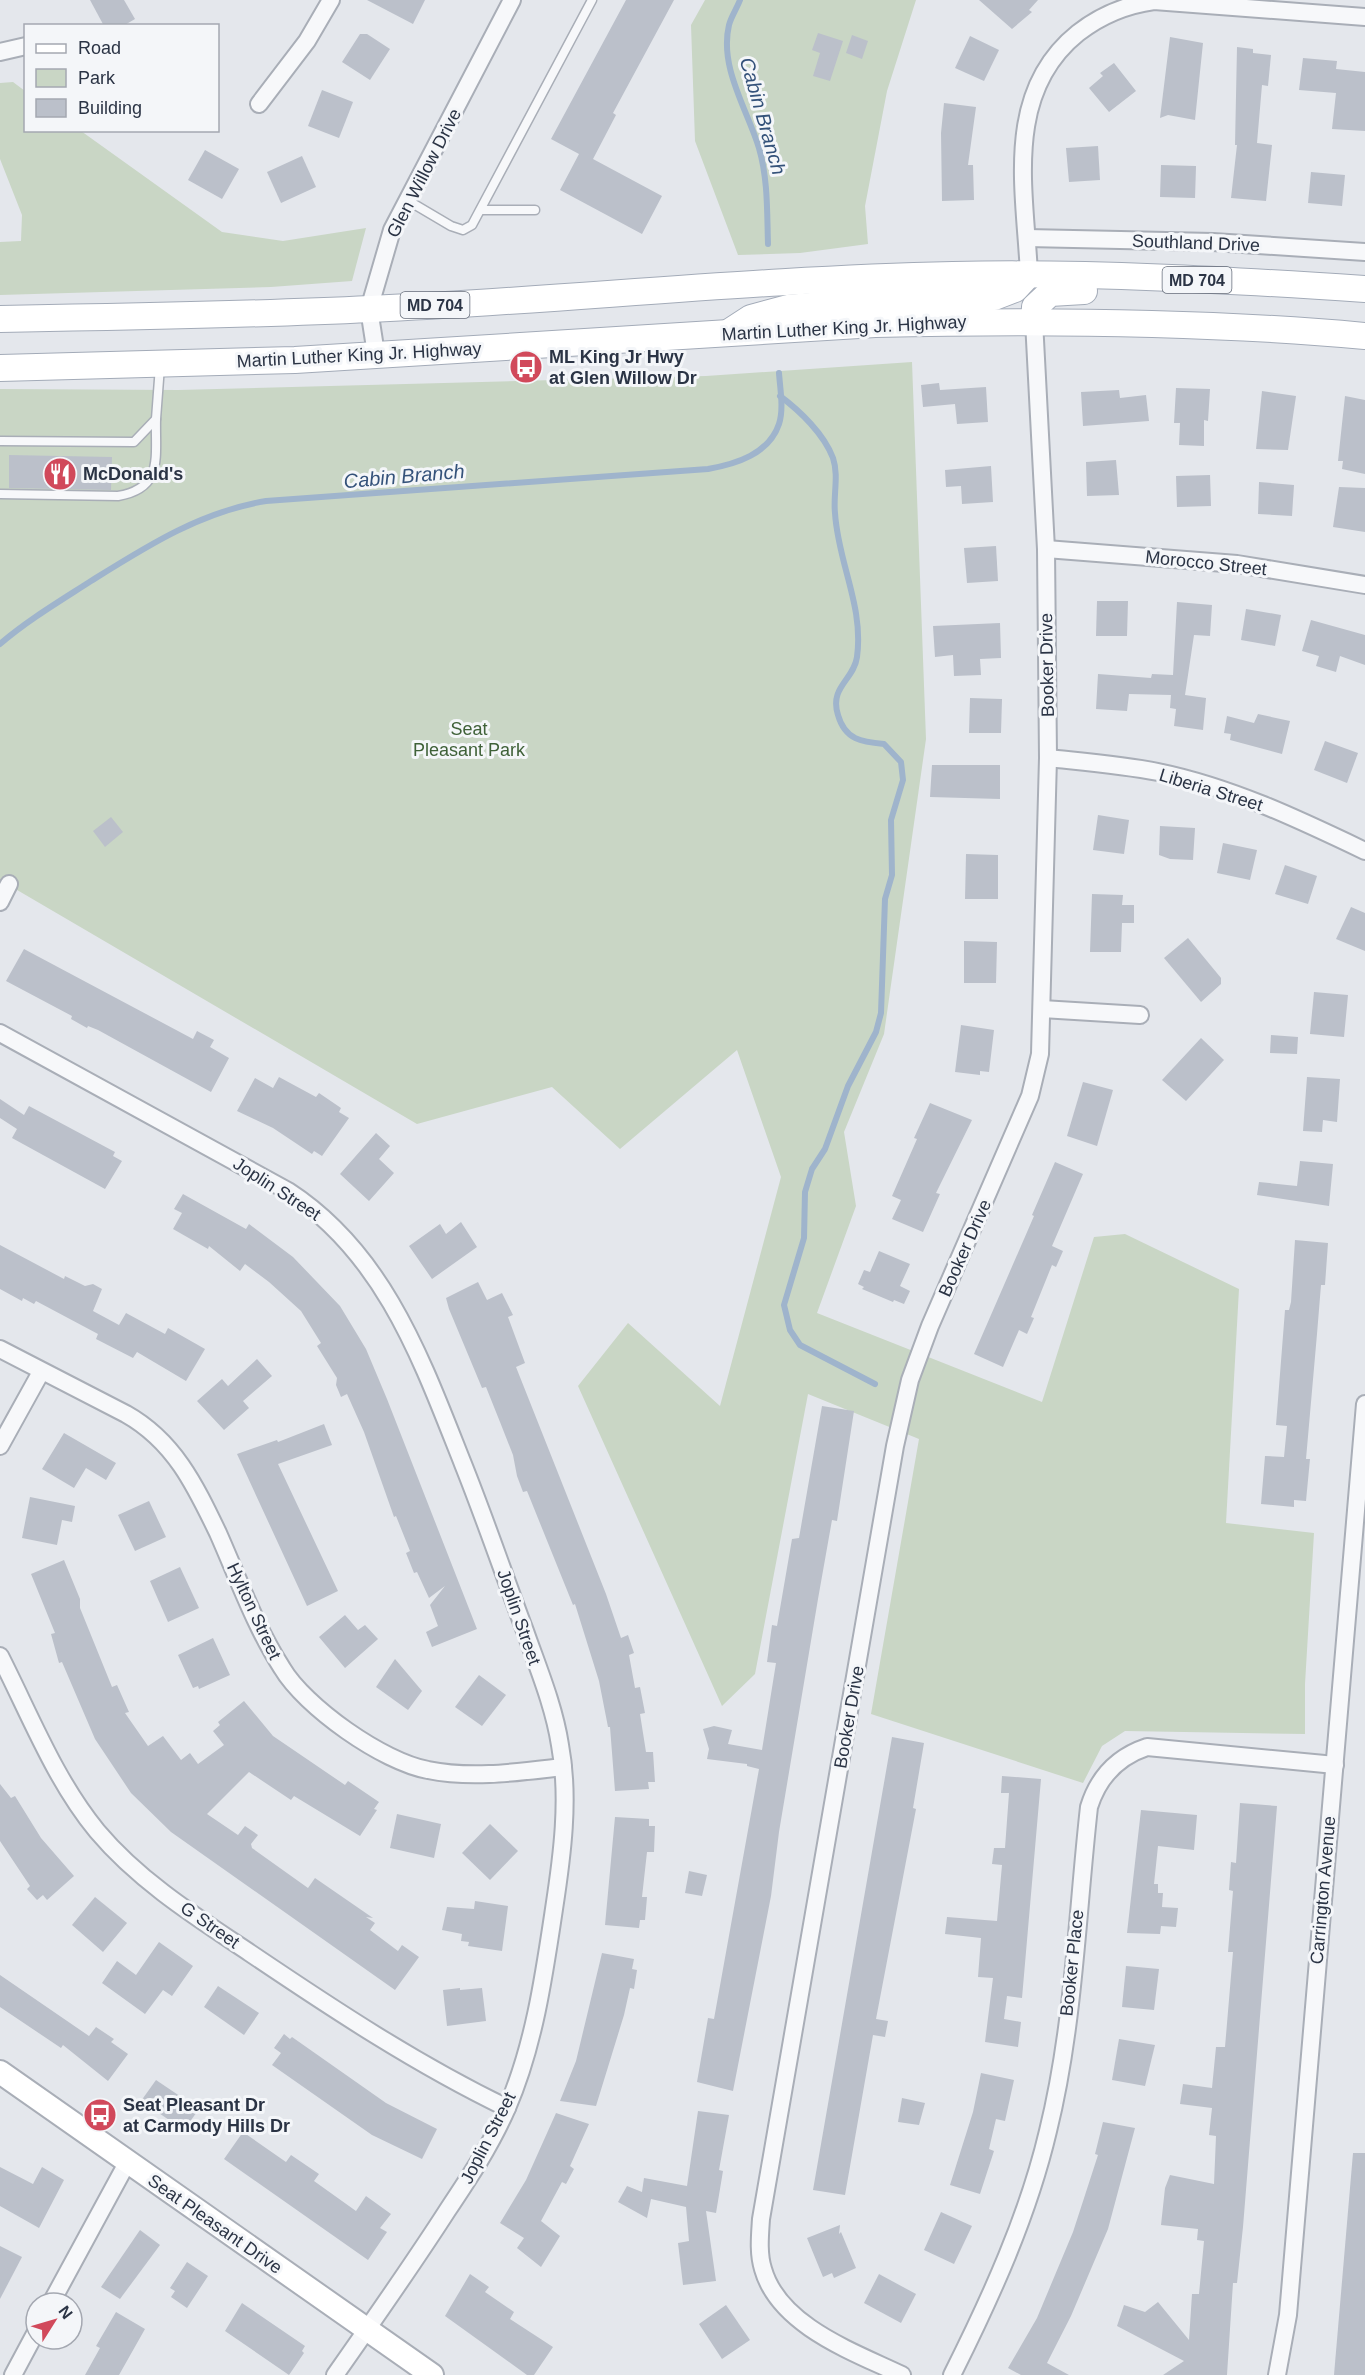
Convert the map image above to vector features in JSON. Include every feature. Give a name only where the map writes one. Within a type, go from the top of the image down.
[{"type":"main road","name":"MD 704","points":[[0,319],[369,309],[857,278],[1029,274],[1365,290]]},
{"type":"main road","points":[[728,334],[751,318],[788,308],[869,301],[994,297],[1015,289],[1029,274]]},
{"type":"main road","points":[[1034,321],[1035,307],[1050,292],[1072,290],[1233,297],[1266,292],[1278,285]]},
{"type":"main road","name":"Martin Luther King Jr. Highway","points":[[0,369],[160,365],[376,354],[875,324],[1034,321],[1214,326],[1365,336]]},
{"type":"street","points":[[259,104],[307,41],[331,0]]},
{"type":"street","name":"Glen Willow Drive","points":[[376,354],[369,309],[390,236],[512,0]]},
{"type":"street","points":[[1029,274],[1022,162],[1023,129],[1029,103],[1054,56],[1074,37],[1111,12],[1135,4],[1154,1],[1311,6],[1365,17]]},
{"type":"street","points":[[0,52],[24,46]]},
{"type":"street","name":"Southland Drive","points":[[1028,238],[1213,242],[1365,252]]},
{"type":"street","name":"Booker Drive","points":[[902,2375],[851,2351],[807,2325],[787,2308],[769,2285],[763,2269],[760,2246],[761,2219],[908,1388],[930,1326],[1030,1096],[1040,1054],[1048,758],[1046,549],[1034,321]]},
{"type":"street","name":"Morocco Street","points":[[1046,549],[1228,563],[1365,585]]},
{"type":"street","name":"Liberia Street","points":[[1048,758],[1127,767],[1199,783],[1311,824],[1365,851]]},
{"type":"street","points":[[0,902],[9,884]]},
{"type":"street","points":[[1042,1009],[1140,1015]]},
{"type":"street","name":"Joplin Street","points":[[0,1033],[288,1191],[312,1207],[334,1227],[366,1262],[405,1325],[486,1522],[554,1719],[563,1767],[563,1831],[550,1937],[529,2042],[507,2108],[466,2182],[335,2375]]},
{"type":"street","name":"Hylton Street","points":[[0,1349],[144,1424],[178,1458],[200,1494],[281,1668],[305,1697],[334,1722],[376,1748],[426,1770],[497,1774],[563,1767]]},
{"type":"street","points":[[0,1446],[41,1372]]},
{"type":"street","name":"Carrington Avenue","points":[[1277,2375],[1288,2315],[1365,1404]]},
{"type":"street","name":"G Street","points":[[0,1656],[73,1797],[97,1831],[129,1865],[201,1919],[378,2038],[507,2108]]},
{"type":"street","name":"Booker Place","points":[[952,2375],[1002,2267],[1025,2208],[1048,2132],[1061,2063],[1089,1807],[1099,1782],[1116,1764],[1135,1751],[1147,1747],[1335,1765]]},
{"type":"street","name":"Seat Pleasant Drive","points":[[0,2072],[432,2375]]},
{"type":"street","points":[[58,2291],[127,2163]]},
{"type":"street","points":[[13,2375],[26,2351]]},
{"type":"lane","points":[[407,200],[451,226],[463,230],[472,225],[592,0]]},
{"type":"lane","points":[[481,210],[535,210]]},
{"type":"lane","points":[[0,494],[118,496],[135,493],[147,484],[156,470],[156,419],[160,365]]},
{"type":"lane","points":[[0,441],[134,442],[156,419]]},
{"type":"green space","points":[[705,0],[916,0],[887,91],[865,206],[868,244],[800,253],[738,255],[695,141],[691,25]]},
{"type":"green space","points":[[13,82],[24,90],[24,132],[82,132],[222,232],[283,241],[366,228],[352,281],[271,287],[0,295],[0,242],[21,241],[22,215],[0,159],[0,83]]},
{"type":"green space","name":"Seat Pleasant Park","points":[[912,362],[926,739],[884,1034],[844,1132],[856,1206],[817,1313],[1042,1402],[1094,1237],[1125,1234],[1239,1289],[1226,1523],[1314,1533],[1305,1684],[1305,1734],[1125,1731],[1102,1746],[1083,1783],[871,1714],[919,1439],[808,1394],[755,1674],[722,1706],[578,1386],[628,1323],[720,1406],[781,1177],[737,1050],[620,1149],[552,1087],[417,1124],[0,880],[0,389],[178,390],[706,376]]},
{"type":"building","points":[[90,0],[124,0],[135,19],[126,24],[103,24]]},
{"type":"building","points":[[367,0],[425,0],[413,24]]},
{"type":"building","points":[[626,0],[674,0],[613,113],[616,115],[593,159],[662,196],[642,234],[560,190],[579,154],[551,139]]},
{"type":"building","points":[[979,0],[1038,0],[1029,10],[1032,12],[1012,29]]},
{"type":"building","points":[[818,33],[843,41],[830,81],[813,76],[820,53],[812,50]]},
{"type":"building","points":[[360,34],[367,34],[390,49],[370,80],[342,62]]},
{"type":"building","points":[[852,35],[868,41],[862,59],[846,53]]},
{"type":"building","points":[[970,36],[999,50],[984,81],[955,68]]},
{"type":"building","points":[[1170,37],[1203,43],[1195,120],[1168,115],[1160,118]]},
{"type":"building","points":[[1237,47],[1253,49],[1253,53],[1271,55],[1268,86],[1262,85],[1257,143],[1272,145],[1266,201],[1231,198],[1237,145],[1235,145]]},
{"type":"building","points":[[1303,58],[1337,61],[1336,69],[1365,72],[1365,131],[1332,129],[1336,93],[1299,90]]},
{"type":"building","points":[[1114,63],[1136,91],[1109,112],[1089,88],[1103,76],[1100,73]]},
{"type":"building","points":[[322,90],[353,102],[339,138],[308,126]]},
{"type":"building","points":[[944,103],[976,107],[968,165],[973,165],[974,200],[942,201],[941,133]]},
{"type":"building","points":[[1098,146],[1100,180],[1069,182],[1066,148]]},
{"type":"building","points":[[205,150],[239,169],[222,199],[188,180]]},
{"type":"building","points":[[302,156],[316,187],[281,203],[267,172]]},
{"type":"building","points":[[1161,165],[1196,166],[1195,198],[1160,197]]},
{"type":"building","points":[[1311,172],[1345,175],[1342,206],[1308,203]]},
{"type":"building","points":[[939,383],[940,390],[986,387],[988,422],[957,424],[955,404],[923,407],[921,385]]},
{"type":"building","points":[[1176,388],[1210,389],[1208,421],[1204,420],[1204,446],[1179,445],[1180,423],[1174,423]]},
{"type":"building","points":[[1119,390],[1120,398],[1146,395],[1149,421],[1083,426],[1081,392]]},
{"type":"building","points":[[1262,391],[1296,396],[1288,450],[1256,449]]},
{"type":"building","points":[[1345,396],[1365,400],[1365,474],[1342,469],[1343,461],[1338,461]]},
{"type":"building","name":"McDonald's","points":[[9,455],[112,457],[111,490],[9,488]]},
{"type":"building","points":[[1116,460],[1119,495],[1087,496],[1086,462]]},
{"type":"building","points":[[991,466],[993,502],[962,504],[961,486],[946,487],[945,470]]},
{"type":"building","points":[[1210,475],[1211,506],[1177,507],[1176,476]]},
{"type":"building","points":[[1259,482],[1294,485],[1292,516],[1258,514]]},
{"type":"building","points":[[1339,487],[1365,488],[1365,532],[1333,527]]},
{"type":"building","points":[[996,546],[998,581],[967,583],[964,548]]},
{"type":"building","points":[[1097,601],[1128,601],[1127,636],[1096,636]]},
{"type":"building","points":[[1177,602],[1212,605],[1210,636],[1194,635],[1185,695],[1206,698],[1203,730],[1174,726],[1176,709],[1170,708],[1171,695],[1129,694],[1127,711],[1096,709],[1098,674],[1151,678],[1152,674],[1173,675]]},
{"type":"building","points":[[1246,609],[1281,615],[1275,646],[1241,640]]},
{"type":"building","points":[[1311,620],[1365,635],[1365,665],[1340,656],[1336,672],[1316,666],[1319,656],[1302,651]]},
{"type":"building","points":[[1000,623],[1001,658],[980,659],[981,675],[954,676],[953,655],[935,657],[933,626]]},
{"type":"building","points":[[970,698],[1002,699],[1001,733],[969,733]]},
{"type":"building","points":[[1258,714],[1290,721],[1282,754],[1230,740],[1231,734],[1224,733],[1227,716],[1254,723]]},
{"type":"building","points":[[1325,741],[1358,753],[1347,783],[1314,770]]},
{"type":"building","points":[[932,765],[1000,765],[1000,799],[930,797]]},
{"type":"building","points":[[1098,815],[1129,820],[1124,854],[1093,850]]},
{"type":"building","points":[[111,817],[123,832],[105,847],[93,831]]},
{"type":"building","points":[[1160,826],[1195,828],[1193,860],[1170,859],[1159,855]]},
{"type":"building","points":[[1223,843],[1257,850],[1250,880],[1217,873]]},
{"type":"building","points":[[966,854],[998,855],[998,899],[965,899]]},
{"type":"building","points":[[1285,865],[1317,876],[1308,904],[1275,894]]},
{"type":"building","points":[[1092,894],[1123,895],[1122,905],[1134,905],[1134,923],[1122,923],[1121,952],[1090,952]]},
{"type":"building","points":[[1351,907],[1365,913],[1365,951],[1336,939]]},
{"type":"building","points":[[1188,938],[1221,978],[1221,984],[1201,1002],[1164,958]]},
{"type":"building","points":[[964,941],[997,942],[996,983],[964,983]]},
{"type":"building","points":[[24,949],[193,1039],[197,1031],[214,1040],[210,1047],[229,1058],[211,1092],[98,1030],[88,1026],[87,1028],[71,1019],[72,1016],[6,981]]},
{"type":"building","points":[[1314,992],[1348,995],[1344,1037],[1310,1034]]},
{"type":"building","points":[[961,1025],[994,1030],[989,1072],[980,1071],[980,1075],[955,1072]]},
{"type":"building","points":[[1271,1035],[1298,1037],[1297,1054],[1270,1053]]},
{"type":"building","points":[[1201,1038],[1224,1060],[1186,1101],[1162,1080]]},
{"type":"building","points":[[279,1077],[316,1097],[319,1093],[341,1108],[339,1112],[349,1118],[322,1156],[314,1151],[312,1154],[273,1128],[237,1111],[255,1078],[273,1088]]},
{"type":"building","points":[[1307,1077],[1340,1079],[1337,1122],[1323,1120],[1322,1132],[1303,1131]]},
{"type":"building","points":[[1083,1082],[1113,1090],[1097,1146],[1067,1136]]},
{"type":"building","points":[[0,1099],[24,1115],[29,1106],[115,1152],[113,1156],[122,1161],[105,1189],[12,1138],[17,1129],[0,1118]]},
{"type":"building","points":[[930,1103],[972,1120],[936,1193],[940,1194],[923,1232],[892,1219],[901,1200],[892,1196]]},
{"type":"building","points":[[376,1133],[390,1146],[379,1159],[394,1173],[369,1201],[340,1174]]},
{"type":"building","points":[[1300,1161],[1333,1164],[1329,1206],[1257,1195],[1259,1182],[1297,1186]]},
{"type":"building","points":[[1055,1162],[1083,1174],[1052,1246],[1063,1251],[1056,1267],[1052,1265],[1031,1317],[1034,1318],[1027,1334],[1019,1330],[1003,1367],[974,1354]]},
{"type":"building","points":[[183,1194],[246,1229],[249,1224],[293,1257],[340,1306],[366,1349],[477,1629],[432,1647],[426,1632],[438,1626],[430,1605],[445,1586],[429,1598],[417,1572],[414,1573],[406,1553],[410,1551],[396,1516],[394,1517],[364,1432],[347,1394],[341,1397],[336,1385],[337,1378],[317,1346],[321,1343],[301,1311],[269,1282],[245,1264],[240,1271],[209,1246],[208,1249],[173,1229],[182,1213],[174,1209]]},
{"type":"building","points":[[461,1222],[477,1247],[432,1279],[409,1246],[440,1224],[446,1234]]},
{"type":"building","points":[[1295,1240],[1328,1243],[1325,1285],[1321,1285],[1306,1459],[1310,1459],[1306,1501],[1294,1500],[1294,1507],[1261,1504],[1265,1456],[1284,1457],[1287,1426],[1276,1425],[1285,1310],[1289,1310],[1291,1302]]},
{"type":"building","points":[[0,1245],[64,1279],[65,1276],[85,1286],[93,1284],[102,1289],[93,1311],[119,1325],[126,1313],[165,1334],[168,1328],[205,1349],[186,1381],[137,1352],[133,1358],[96,1339],[98,1334],[36,1301],[34,1304],[23,1298],[22,1301],[0,1289]]},
{"type":"building","points":[[879,1251],[910,1264],[900,1286],[910,1291],[904,1304],[894,1300],[893,1302],[862,1289],[864,1287],[858,1284],[864,1270],[870,1272]]},
{"type":"building","points":[[478,1282],[487,1300],[502,1293],[513,1315],[508,1317],[525,1363],[516,1367],[606,1594],[621,1638],[628,1635],[634,1653],[629,1655],[635,1688],[640,1687],[645,1713],[640,1714],[646,1752],[653,1752],[655,1782],[648,1782],[649,1789],[615,1791],[610,1727],[608,1727],[599,1681],[575,1604],[573,1605],[527,1491],[523,1492],[513,1455],[486,1387],[482,1388],[449,1309],[446,1298]]},
{"type":"building","points":[[257,1359],[272,1376],[243,1401],[249,1408],[224,1430],[197,1401],[222,1379],[228,1386]]},
{"type":"building","points":[[822,1406],[854,1411],[837,1521],[832,1520],[818,1599],[779,1832],[771,1896],[733,2091],[697,2082],[708,2018],[714,2019],[759,1769],[747,1766],[747,1764],[707,1759],[709,1749],[703,1729],[714,1726],[732,1730],[728,1744],[762,1750],[776,1663],[767,1662],[772,1625],[777,1626],[792,1539],[799,1538]]},
{"type":"building","points":[[324,1424],[332,1445],[278,1464],[338,1591],[307,1606],[237,1454],[277,1440],[278,1442]]},
{"type":"building","points":[[64,1433],[116,1463],[106,1480],[86,1468],[74,1488],[42,1469]]},
{"type":"building","points":[[30,1497],[75,1506],[72,1522],[62,1520],[57,1545],[22,1538]]},
{"type":"building","points":[[149,1501],[166,1537],[135,1551],[118,1515]]},
{"type":"building","points":[[64,1560],[80,1599],[80,1608],[112,1687],[117,1685],[129,1712],[125,1713],[148,1746],[163,1736],[181,1760],[190,1753],[198,1764],[224,1745],[213,1731],[220,1725],[218,1722],[244,1701],[273,1736],[345,1785],[348,1781],[379,1802],[374,1809],[377,1810],[360,1836],[294,1796],[291,1800],[249,1772],[207,1814],[238,1835],[245,1826],[258,1835],[251,1844],[252,1848],[308,1888],[315,1878],[373,1918],[366,1917],[375,1923],[370,1930],[398,1951],[402,1945],[419,1957],[395,1990],[171,1832],[131,1793],[95,1739],[62,1662],[59,1663],[51,1634],[55,1633],[31,1574]]},
{"type":"building","points":[[180,1567],[199,1608],[168,1622],[150,1581]]},
{"type":"building","points":[[345,1615],[358,1630],[365,1625],[378,1639],[345,1668],[319,1637]]},
{"type":"building","points":[[213,1638],[230,1675],[199,1689],[198,1686],[193,1688],[178,1655]]},
{"type":"building","points":[[395,1659],[422,1691],[408,1710],[376,1687]]},
{"type":"building","points":[[479,1675],[506,1695],[482,1726],[455,1707]]},
{"type":"building","points":[[892,1737],[924,1743],[913,1808],[916,1809],[876,2019],[888,2021],[885,2037],[873,2035],[845,2195],[813,2190]]},
{"type":"building","points":[[1002,1776],[1041,1779],[1022,1998],[1007,1996],[1004,2019],[1021,2022],[1018,2047],[985,2042],[993,1978],[978,1977],[981,1938],[945,1934],[947,1917],[997,1921],[1002,1865],[992,1864],[994,1848],[1005,1848],[1009,1793],[1001,1793]]},
{"type":"building","points":[[0,1784],[11,1798],[15,1796],[41,1838],[74,1876],[47,1900],[43,1895],[37,1900],[27,1889],[30,1886],[0,1841]]},
{"type":"building","points":[[1240,1803],[1277,1806],[1243,2227],[1237,2283],[1233,2283],[1227,2375],[1163,2375],[1184,2361],[1117,2326],[1124,2305],[1145,2312],[1158,2302],[1189,2340],[1192,2294],[1199,2294],[1204,2241],[1197,2240],[1198,2229],[1161,2225],[1165,2188],[1170,2175],[1214,2184],[1216,2136],[1209,2135],[1212,2108],[1180,2104],[1183,2084],[1212,2088],[1216,2047],[1225,2047],[1233,1952],[1228,1952],[1233,1891],[1229,1890],[1231,1862],[1236,1863]]},
{"type":"building","points":[[1141,1810],[1197,1815],[1194,1850],[1158,1846],[1154,1884],[1158,1884],[1158,1893],[1163,1893],[1162,1907],[1178,1908],[1176,1927],[1161,1926],[1160,1934],[1127,1933]]},
{"type":"building","points":[[397,1814],[441,1824],[434,1858],[390,1848]]},
{"type":"building","points":[[615,1817],[649,1819],[649,1826],[655,1826],[654,1852],[647,1852],[642,1897],[647,1897],[645,1920],[640,1920],[639,1928],[605,1925]]},
{"type":"building","points":[[490,1824],[518,1851],[490,1880],[462,1853]]},
{"type":"building","points":[[689,1871],[707,1875],[702,1896],[685,1893]]},
{"type":"building","points":[[95,1897],[127,1923],[103,1952],[72,1925]]},
{"type":"building","points":[[475,1901],[508,1906],[502,1951],[468,1946],[469,1942],[461,1941],[462,1934],[442,1930],[447,1907],[474,1909]]},
{"type":"building","points":[[159,1942],[193,1966],[172,1996],[163,1990],[145,2014],[102,1983],[117,1961],[136,1975]]},
{"type":"building","points":[[602,1953],[634,1959],[632,1969],[637,1970],[634,1989],[630,1988],[596,2106],[560,2101],[576,2061]]},
{"type":"building","points":[[1126,1966],[1159,1969],[1154,2010],[1122,2007]]},
{"type":"building","points":[[0,1975],[89,2036],[96,2027],[114,2039],[111,2042],[128,2054],[108,2081],[63,2045],[61,2048],[0,2007]]},
{"type":"building","points":[[218,1986],[259,2013],[244,2035],[204,2007]]},
{"type":"building","points":[[460,1988],[460,1990],[482,1988],[486,2021],[447,2026],[443,1990]]},
{"type":"building","points":[[284,2034],[290,2039],[292,2037],[386,2103],[437,2129],[422,2159],[372,2135],[272,2065],[281,2053],[274,2048]]},
{"type":"building","points":[[1119,2039],[1155,2045],[1145,2086],[1112,2080]]},
{"type":"building","points":[[981,2073],[1014,2080],[1005,2121],[996,2119],[989,2149],[994,2151],[980,2194],[950,2185],[973,2112]]},
{"type":"building","points":[[156,2080],[199,2109],[184,2130],[141,2101]]},
{"type":"building","points":[[902,2098],[925,2103],[919,2125],[898,2122]]},
{"type":"building","points":[[698,2111],[729,2115],[719,2170],[723,2171],[716,2213],[706,2211],[716,2281],[683,2285],[678,2243],[689,2241],[686,2207],[651,2199],[647,2218],[618,2202],[627,2186],[642,2192],[644,2178],[687,2186]]},
{"type":"building","points":[[556,2113],[589,2124],[570,2166],[574,2169],[566,2184],[562,2182],[541,2221],[560,2236],[541,2267],[517,2248],[524,2238],[500,2223],[526,2180]]},
{"type":"building","points":[[1103,2122],[1135,2128],[1108,2229],[1071,2316],[1047,2363],[1069,2375],[1021,2375],[1008,2368],[1037,2318],[1073,2232],[1098,2155],[1095,2154]]},
{"type":"building","points":[[243,2132],[286,2162],[291,2155],[319,2174],[314,2181],[356,2211],[366,2196],[391,2214],[380,2228],[387,2232],[368,2260],[224,2159]]},
{"type":"building","points":[[1353,2153],[1365,2153],[1365,2375],[1334,2375]]},
{"type":"building","points":[[0,2167],[33,2184],[42,2167],[64,2180],[39,2228],[0,2206]]},
{"type":"building","points":[[941,2212],[972,2226],[954,2264],[924,2250]]},
{"type":"building","points":[[840,2225],[839,2234],[841,2232],[856,2268],[834,2278],[832,2273],[823,2277],[807,2238]]},
{"type":"building","points":[[140,2230],[160,2245],[120,2299],[101,2287]]},
{"type":"building","points":[[0,2246],[22,2257],[0,2299]]},
{"type":"building","points":[[187,2262],[208,2276],[187,2308],[171,2297],[175,2291],[170,2288]]},
{"type":"building","points":[[470,2274],[489,2287],[485,2292],[514,2312],[510,2319],[553,2347],[534,2375],[527,2375],[445,2316]]},
{"type":"building","points":[[879,2274],[916,2294],[901,2323],[864,2303]]},
{"type":"building","points":[[242,2303],[305,2346],[302,2351],[304,2353],[289,2375],[225,2331]]},
{"type":"building","points":[[726,2305],[750,2340],[722,2359],[699,2324]]},
{"type":"building","points":[[116,2312],[145,2329],[119,2375],[85,2375],[100,2348],[96,2346]]},
{"type":"waterway","name":"Cabin Branch","points":[[740,0],[729,25],[728,56],[736,88],[762,160],[768,244]]},
{"type":"waterway","name":"Cabin Branch","points":[[0,644],[44,611],[154,543],[196,522],[242,506],[266,501],[708,469],[730,464],[760,450],[774,434],[780,418],[779,373]]},
{"type":"waterway","points":[[780,396],[818,432],[829,449],[835,465],[837,531],[854,602],[858,638],[855,665],[837,697],[838,715],[850,735],[862,741],[884,744],[901,762],[903,780],[891,820],[892,875],[885,899],[881,1013],[876,1032],[848,1086],[825,1149],[812,1169],[805,1192],[804,1238],[784,1305],[790,1330],[800,1345],[875,1384]]},
{"type":"place","name":"ML King Jr Hwy at Glen Willow Dr","points":[[526,367]]},
{"type":"place","name":"McDonald's","points":[[60,474]]},
{"type":"place","name":"Seat Pleasant Dr at Carmody Hills Dr","points":[[100,2115]]}]
